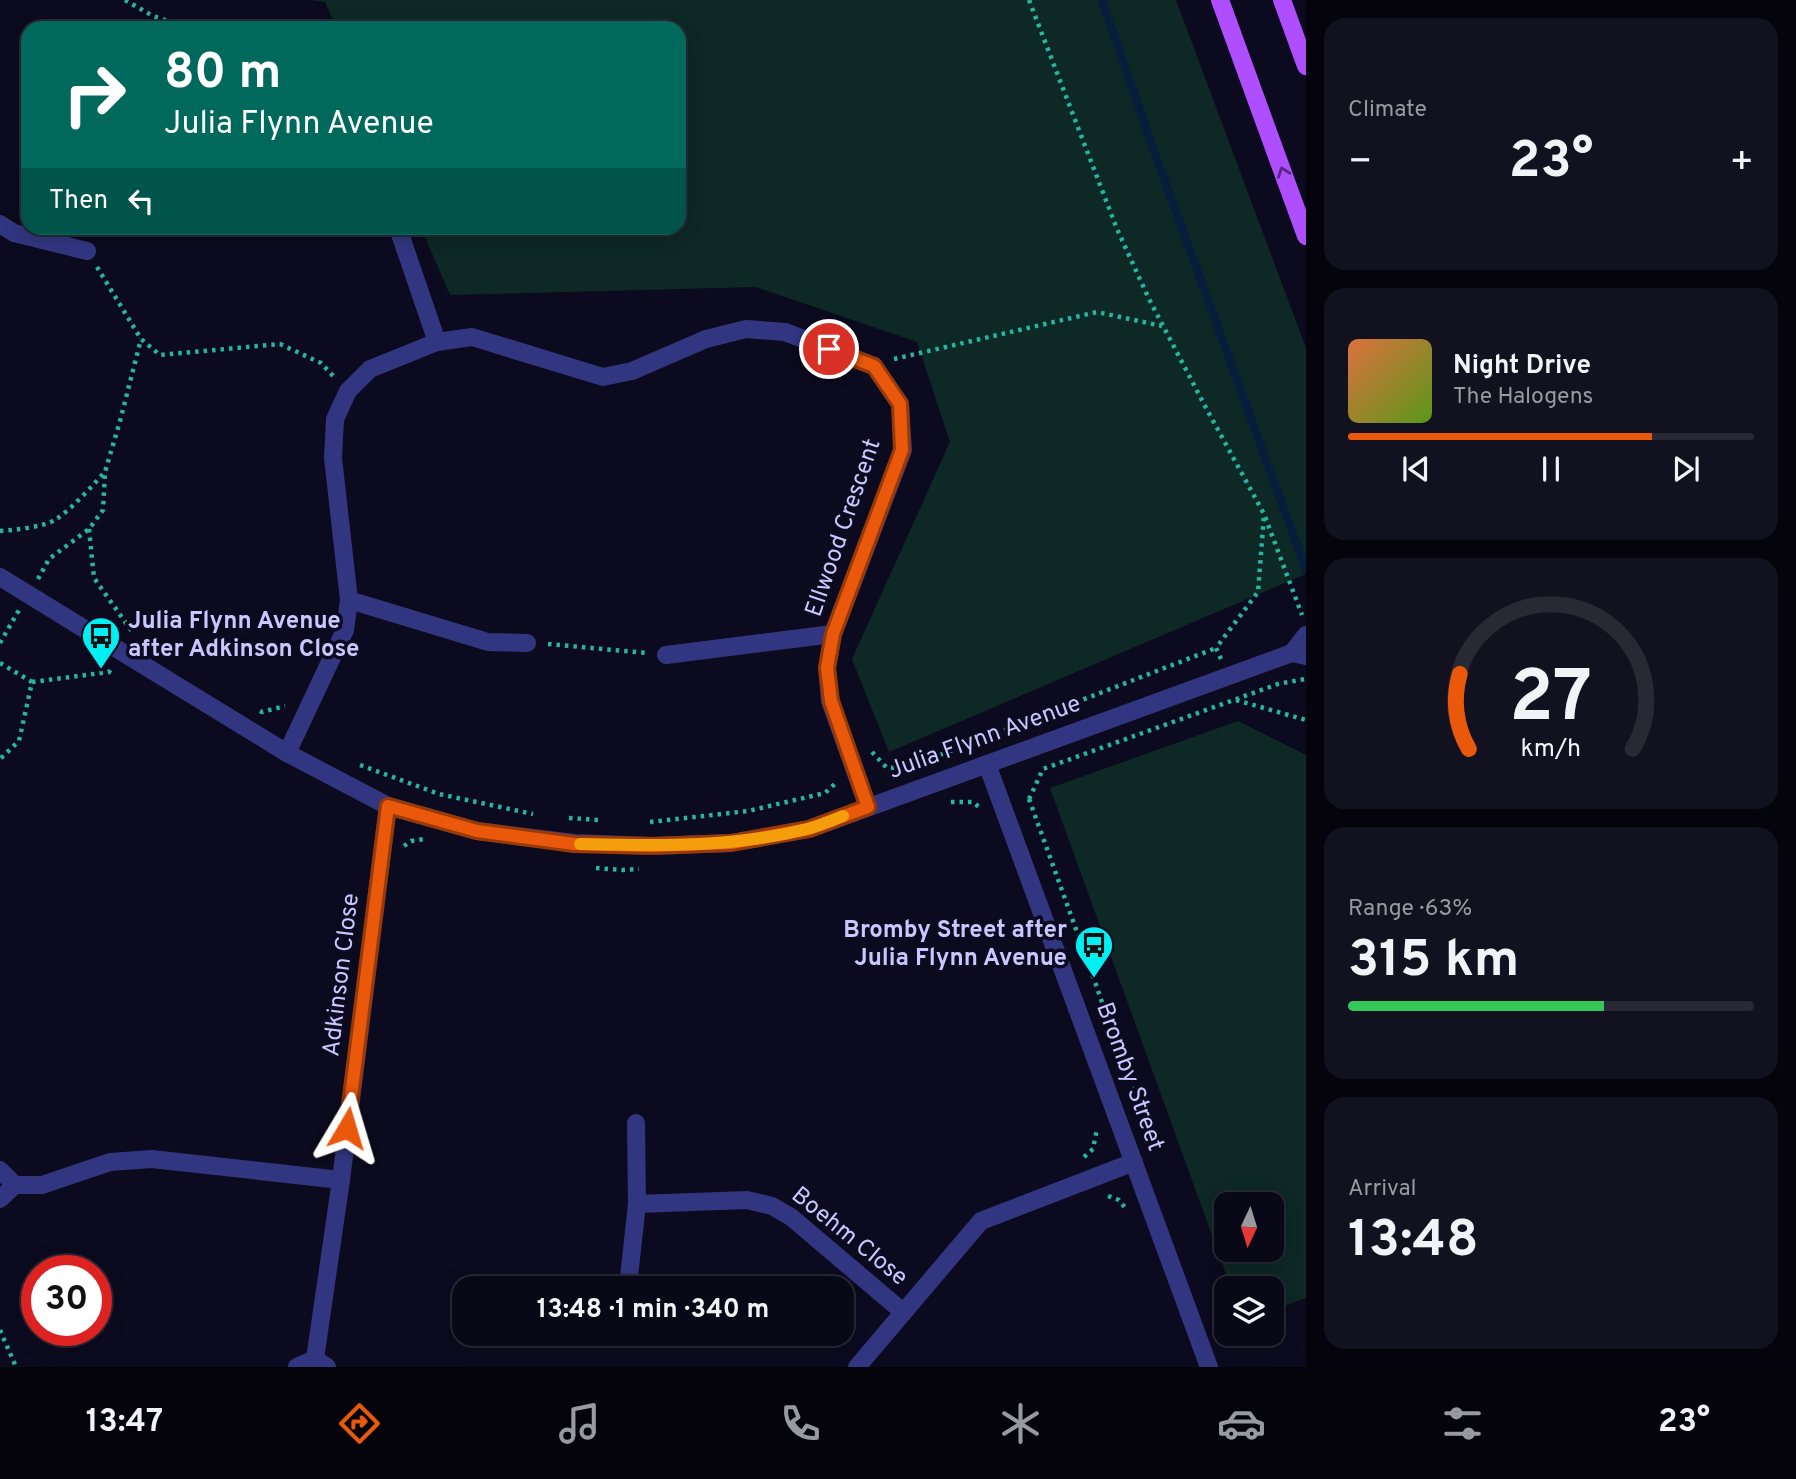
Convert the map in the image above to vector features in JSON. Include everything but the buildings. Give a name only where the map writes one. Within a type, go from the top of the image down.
[{"type":"main road","points":[[1220,0],[1306,236]]},
{"type":"main road","points":[[1282,0],[1306,66]]},
{"type":"street","points":[[0,224],[21,235]]},
{"type":"street","points":[[22,235],[87,251]]},
{"type":"street","points":[[400,235],[437,342]]},
{"type":"street","points":[[287,753],[345,630],[349,600],[333,458],[335,419],[348,391],[370,369],[437,342],[472,337],[603,377],[632,371],[706,339],[746,329],[785,332],[874,366]]},
{"type":"street","name":"Ellwood Crescent","points":[[868,807],[831,701],[827,668],[833,634],[902,450],[900,404],[874,366]]},
{"type":"street","name":"Julia Flynn Avenue","points":[[0,577],[287,753],[388,806],[477,831],[574,844],[652,846],[731,843],[809,829],[1227,677],[1299,655],[1306,635]]},
{"type":"street","points":[[349,600],[488,642],[527,643]]},
{"type":"street","points":[[666,654],[833,634]]},
{"type":"street","name":"Bromby Street","points":[[987,764],[1209,1367]]},
{"type":"street","name":"Adkinson Close","points":[[297,1367],[321,1363],[388,806]]},
{"type":"street","points":[[629,1276],[637,1204],[636,1123]]},
{"type":"street","points":[[0,1199],[15,1185],[42,1185],[110,1163],[152,1159],[341,1180]]},
{"type":"street","points":[[857,1367],[981,1221],[1134,1162]]},
{"type":"street","points":[[0,1170],[15,1185]]},
{"type":"street","name":"Boehm Close","points":[[637,1204],[747,1200],[772,1206],[791,1217],[903,1312]]},
{"type":"path","points":[[125,0],[168,21]]},
{"type":"path","points":[[1029,0],[1117,229],[1162,326],[1264,514],[1306,625]]},
{"type":"path","points":[[87,251],[141,339],[160,355],[280,344],[321,363],[348,391]]},
{"type":"path","points":[[874,366],[906,355],[1097,312],[1162,326]]},
{"type":"path","points":[[35,583],[49,559],[89,529],[103,510],[105,472],[141,339]]},
{"type":"path","points":[[0,531],[19,530],[54,521],[105,472]]},
{"type":"path","points":[[647,822],[748,811],[825,793],[840,779],[842,760],[868,748],[886,767],[905,769],[1216,648],[1258,592],[1264,514]]},
{"type":"path","points":[[0,643],[21,607]]},
{"type":"path","points":[[122,626],[133,633]]},
{"type":"path","points":[[527,643],[666,654]]},
{"type":"path","points":[[1216,648],[1236,700]]},
{"type":"path","points":[[0,663],[32,682],[19,741],[0,759]]},
{"type":"path","points":[[98,665],[109,672]]},
{"type":"path","points":[[950,802],[973,802],[985,811],[1029,799],[1043,769],[1278,684],[1306,679]]},
{"type":"path","points":[[250,705],[262,712],[285,706],[297,697],[310,705]]},
{"type":"path","points":[[1236,700],[1306,720]]},
{"type":"path","points":[[354,762],[439,794],[535,814]]},
{"type":"path","points":[[561,818],[610,820]]},
{"type":"path","points":[[383,845],[397,850],[411,841],[426,839]]},
{"type":"path","points":[[583,867],[622,870],[649,868]]},
{"type":"path","points":[[1098,1124],[1093,1149],[1105,1195],[1119,1200],[1131,1214]]},
{"type":"path","points":[[1076,1163],[1093,1149]]},
{"type":"path","points":[[0,1330],[16,1367]]},
{"type":"green space","points":[[309,0],[1176,0],[1306,348],[1306,574],[889,752],[852,659],[950,442],[917,342],[756,287],[450,295],[424,235],[686,235],[686,21],[333,21],[325,2]]},
{"type":"green space","points":[[1238,721],[1306,755],[1306,1298],[1284,1306],[1284,1276],[1227,1276],[1222,1262],[1284,1262],[1284,1192],[1214,1192],[1214,1241],[1050,788]]},
{"type":"waterway","points":[[1102,0],[1306,570]]},
{"type":"slow traffic","points":[[580,844],[652,846],[731,843],[809,829],[843,816]]},
{"type":"place","name":"Julia Flynn Avenue after Adkinson Close","points":[[101,670]]},
{"type":"place","name":"Bromby Street after Julia Flynn Avenue","points":[[1094,979]]},
{"type":"route","points":[[347,1128],[388,806],[477,831],[574,844],[652,846],[731,843],[809,829],[868,807],[831,701],[827,668],[833,634],[902,450],[900,404],[874,366],[829,349]]}]
